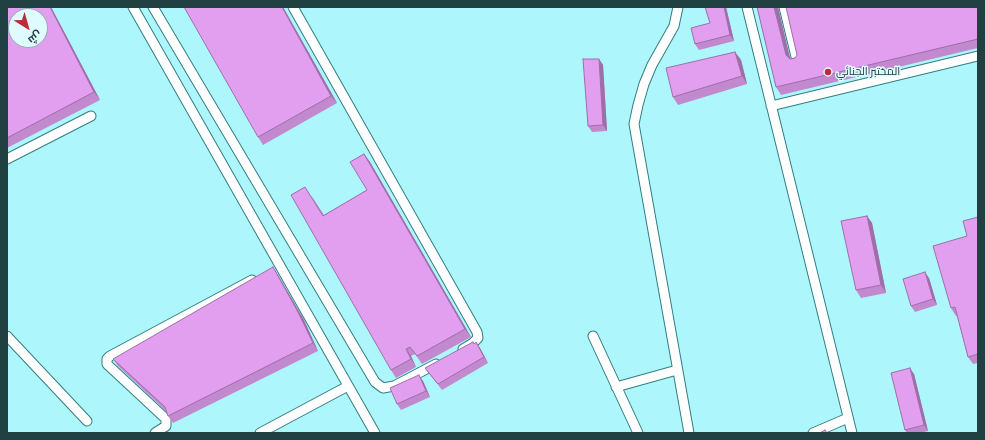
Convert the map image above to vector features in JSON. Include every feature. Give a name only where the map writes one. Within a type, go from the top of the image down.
[{"type":"street","points":[[133,7],[276,267],[375,433]]},
{"type":"street","points":[[153,7],[375,382],[383,388],[394,386],[473,343],[478,338],[477,332],[293,7]]},
{"type":"street","points":[[678,7],[674,26],[652,65],[644,84],[634,124],[689,433]]},
{"type":"street","points":[[747,7],[852,433]]},
{"type":"street","points":[[784,7],[797,61]]},
{"type":"street","points":[[771,106],[978,56]]},
{"type":"street","points":[[7,159],[91,116]]},
{"type":"street","points":[[155,433],[166,426],[166,420],[109,366],[107,361],[109,357],[258,276]]},
{"type":"street","points":[[7,336],[87,421]]},
{"type":"street","points":[[593,336],[638,433]]},
{"type":"street","points":[[616,387],[678,370]]},
{"type":"street","points":[[260,433],[348,386]]},
{"type":"street","points":[[813,433],[848,418]]},
{"type":"building","points":[[7,7],[50,7],[94,92],[7,138]]},
{"type":"building","points":[[184,7],[282,7],[331,96],[258,137]]},
{"type":"building","points":[[705,7],[724,7],[730,35],[695,44],[691,28],[710,23]]},
{"type":"building","name":"المختبر الجنائي","points":[[757,7],[774,7],[786,55],[790,59],[795,58],[797,55],[786,7],[978,7],[978,39],[776,87]]},
{"type":"building","points":[[735,52],[742,76],[673,97],[666,68]]},
{"type":"building","points":[[583,59],[599,59],[603,125],[588,126]]},
{"type":"building","points":[[364,154],[465,329],[417,356],[410,347],[406,349],[411,359],[391,370],[291,195],[305,187],[323,216],[367,190],[350,162]]},
{"type":"building","points":[[867,216],[881,285],[856,290],[841,221]]},
{"type":"building","points":[[978,217],[978,354],[968,357],[955,307],[951,308],[933,246],[967,236],[963,221]]},
{"type":"building","points":[[273,267],[313,343],[168,416],[165,407],[113,359]]},
{"type":"building","points":[[925,272],[933,299],[911,306],[903,279]]},
{"type":"building","points":[[473,342],[474,344],[476,342],[484,357],[438,384],[425,368]]},
{"type":"building","points":[[910,368],[924,425],[905,430],[891,373]]},
{"type":"building","points":[[419,375],[426,391],[397,404],[390,388]]},
{"type":"building","points":[[825,430],[827,433],[820,433]]},
{"type":"place","name":"المختبر الجنائي","points":[[828,72]]}]
